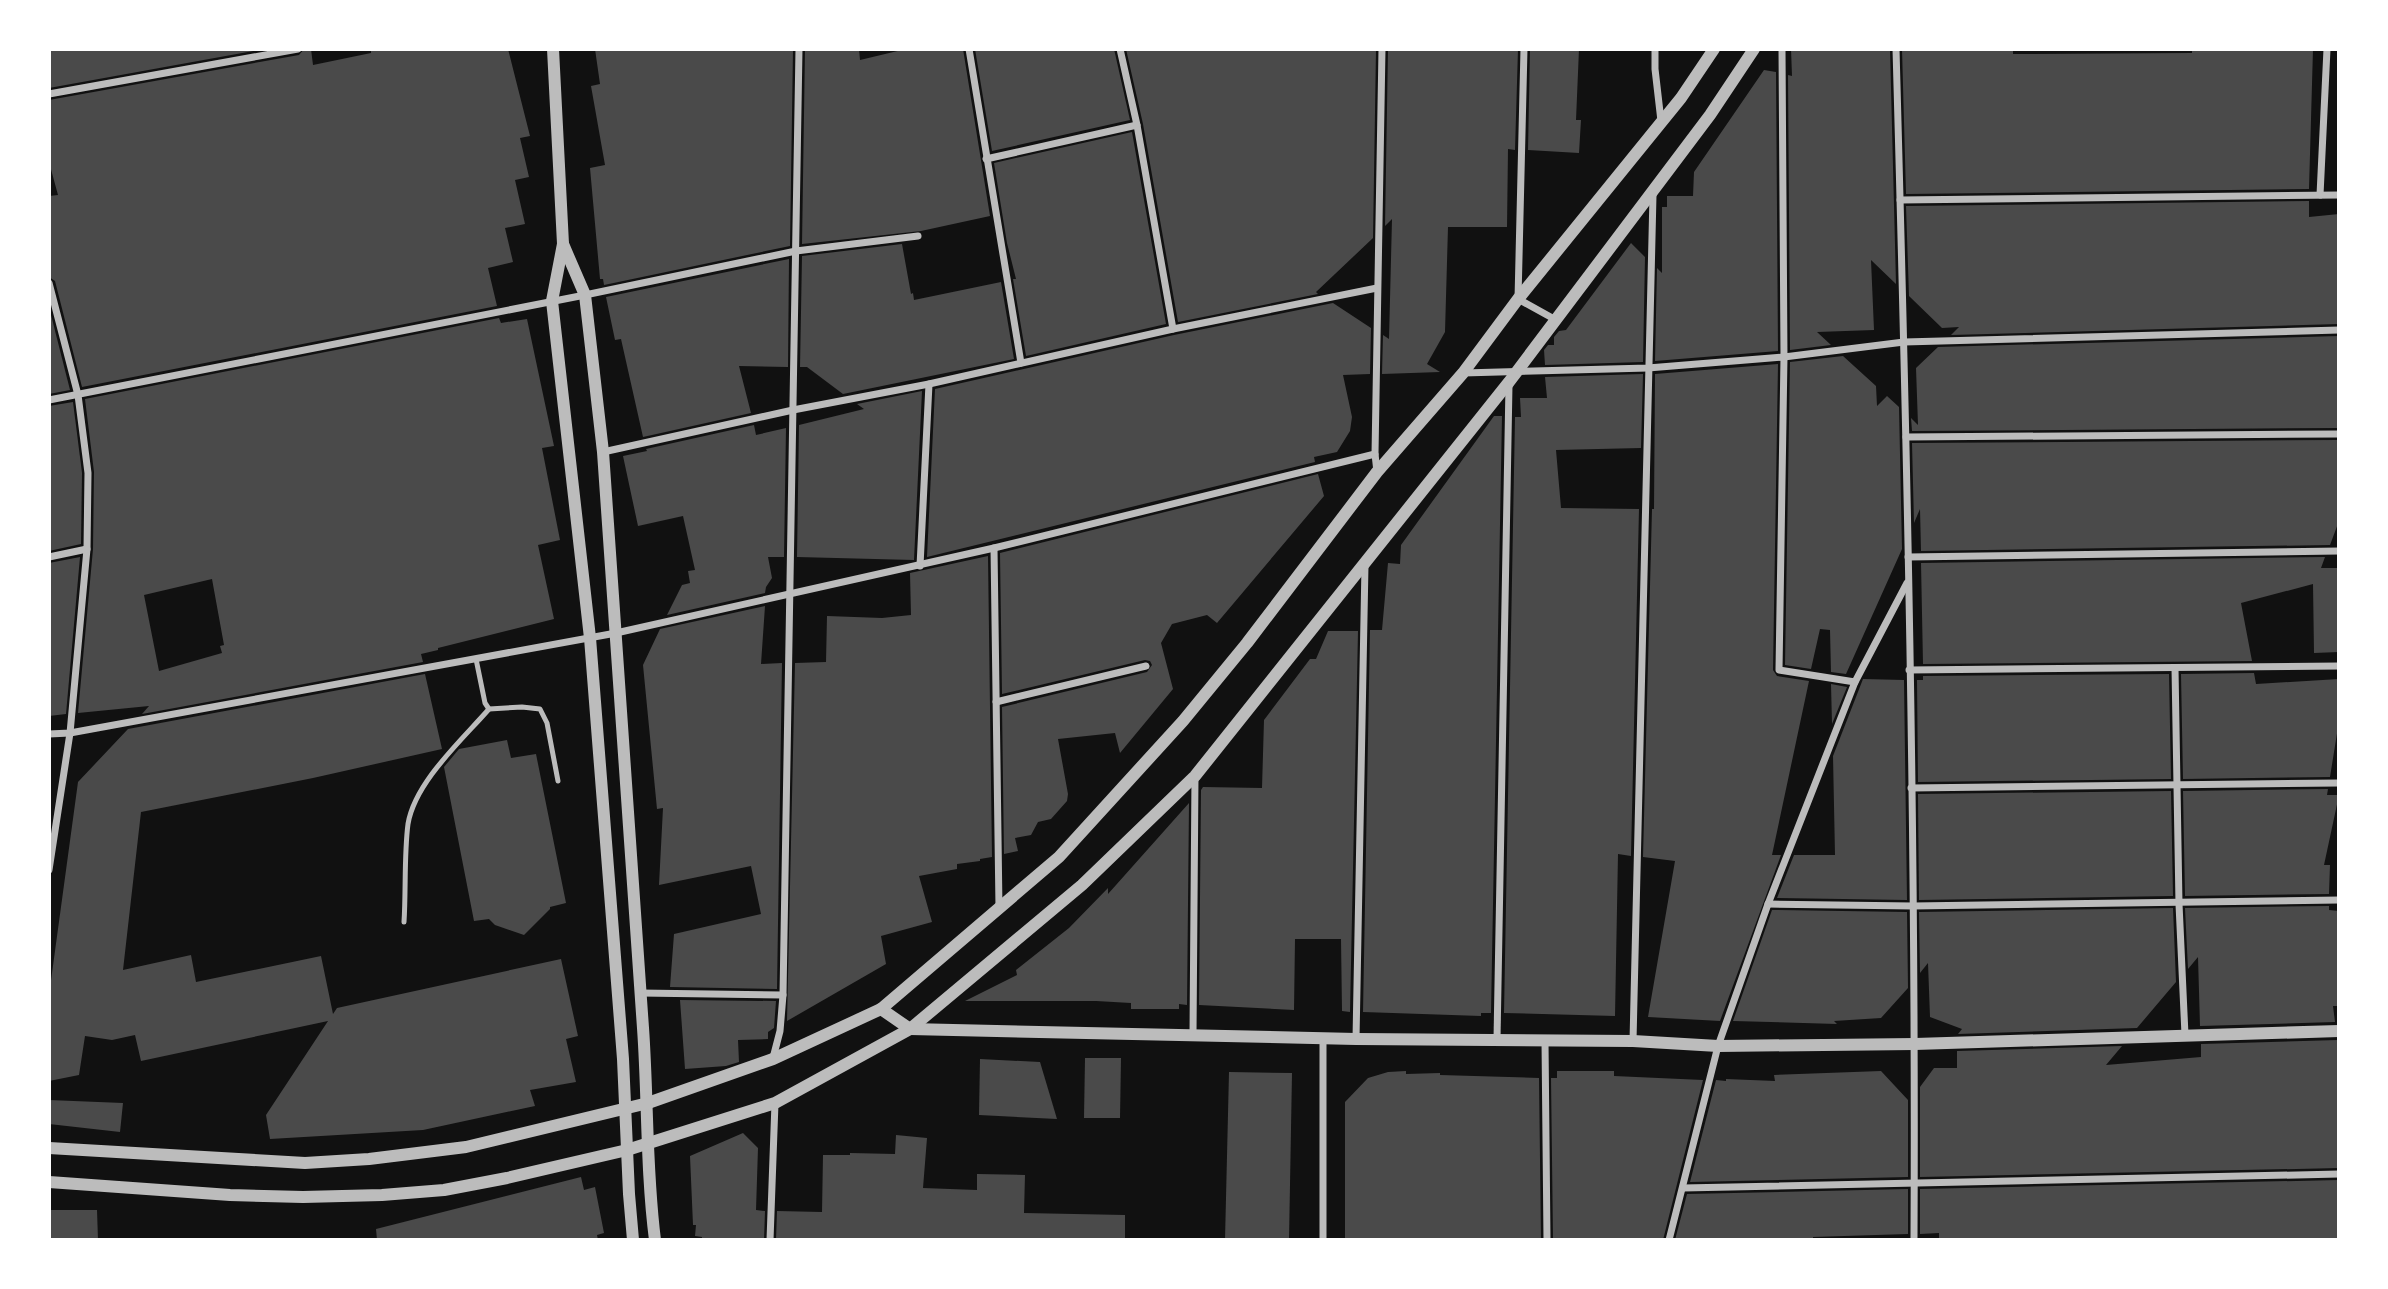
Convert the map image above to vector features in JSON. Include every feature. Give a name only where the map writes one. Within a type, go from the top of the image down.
[{"type":"street","points":[[49,94],[298,49]]},
{"type":"street","points":[[553,49],[562,244],[552,301],[590,638],[633,1240]]},
{"type":"street","points":[[773,1059],[780,1031],[783,995],[799,49]]},
{"type":"street","points":[[969,49],[1021,363]]},
{"type":"street","points":[[1120,49],[1137,125],[1173,329]]},
{"type":"street","points":[[1377,472],[1375,454],[1382,49]]},
{"type":"street","points":[[1518,299],[1524,49]]},
{"type":"street","points":[[1655,49],[1661,122]]},
{"type":"street","points":[[49,1148],[305,1163],[369,1160],[466,1147],[648,1103],[773,1059],[881,1009],[1059,857],[1183,721],[1247,643],[1377,472],[1463,373],[1518,299],[1661,122],[1714,49]]},
{"type":"street","points":[[49,1182],[230,1195],[303,1197],[382,1195],[444,1189],[507,1178],[627,1150],[775,1103],[910,1029],[1082,886],[1195,776],[1513,377],[1710,115],[1754,49]]},
{"type":"street","points":[[1782,49],[1784,357],[1779,670],[1855,682]]},
{"type":"street","points":[[1896,49],[1908,557],[1915,1044],[1914,1240]]},
{"type":"street","points":[[2320,195],[2327,49]]},
{"type":"street","points":[[986,159],[1137,125]]},
{"type":"street","points":[[1633,1041],[1653,190]]},
{"type":"street","points":[[1900,200],[2339,195]]},
{"type":"street","points":[[49,400],[796,251],[918,236]]},
{"type":"street","points":[[562,244],[585,295],[603,452],[648,1103],[649,1192],[655,1240]]},
{"type":"street","points":[[49,283],[78,396],[88,473],[87,549],[70,733],[49,870]]},
{"type":"street","points":[[603,452],[793,410],[929,384],[1173,329],[1377,288]]},
{"type":"street","points":[[1518,299],[1556,320]]},
{"type":"street","points":[[1463,373],[1513,377],[1648,368],[1784,357],[1904,342],[2339,330]]},
{"type":"street","points":[[1497,1039],[1513,377]]},
{"type":"street","points":[[920,566],[929,384]]},
{"type":"street","points":[[1906,437],[2339,434]]},
{"type":"street","points":[[49,734],[70,733],[617,633],[920,566],[1375,454]]},
{"type":"street","points":[[994,548],[999,908]]},
{"type":"street","points":[[49,557],[87,549]]},
{"type":"street","points":[[1908,557],[2339,551]]},
{"type":"street","points":[[1356,1040],[1365,565]]},
{"type":"street","points":[[1669,1240],[1718,1046],[1769,904],[1855,682],[1908,582]]},
{"type":"street","points":[[996,702],[1146,666]]},
{"type":"street","points":[[1909,670],[2339,666]]},
{"type":"street","points":[[2175,668],[2179,904],[2185,1035]]},
{"type":"street","points":[[1194,1034],[1195,776]]},
{"type":"street","points":[[1911,788],[2339,783]]},
{"type":"street","points":[[1769,904],[1913,906],[2339,900]]},
{"type":"street","points":[[640,993],[783,995]]},
{"type":"street","points":[[881,1009],[910,1029],[1356,1040],[1633,1041],[1718,1046],[1915,1044],[2339,1031]]},
{"type":"street","points":[[1323,1038],[1323,1240]]},
{"type":"street","points":[[1545,1041],[1547,1240]]},
{"type":"street","points":[[770,1240],[775,1103]]},
{"type":"street","points":[[1683,1188],[2339,1174]]},
{"type":"lane","points":[[477,659],[485,703],[489,709]]},
{"type":"lane","points":[[404,922],[408,823],[420,792],[489,709],[522,706],[540,709],[547,723],[558,781]]},
{"type":"building","points":[[49,49],[264,49],[49,88]]},
{"type":"building","points":[[304,49],[311,49],[313,65],[371,53],[371,49],[508,49],[530,136],[520,138],[529,177],[515,180],[525,224],[505,228],[513,262],[488,268],[497,306],[82,387],[55,281],[49,277],[49,196],[58,195],[49,162],[49,100],[299,55]]},
{"type":"building","points":[[595,49],[793,49],[790,246],[604,285],[603,279],[600,279],[590,168],[605,165],[591,86],[600,84]]},
{"type":"building","points":[[805,49],[859,49],[860,60],[906,49],[963,49],[990,216],[921,231],[802,244]]},
{"type":"building","points":[[975,49],[1114,49],[1130,120],[992,151]]},
{"type":"building","points":[[1126,49],[1376,49],[1373,238],[1316,292],[1318,294],[1178,322],[1143,124]]},
{"type":"building","points":[[1388,49],[1518,49],[1515,150],[1508,149],[1507,227],[1448,227],[1445,332],[1427,364],[1440,372],[1382,374],[1383,335],[1389,339],[1392,219],[1385,226]]},
{"type":"building","points":[[1530,49],[1579,49],[1576,120],[1581,120],[1579,153],[1528,150]]},
{"type":"building","points":[[1791,49],[1890,49],[1896,284],[1871,260],[1874,330],[1817,332],[1831,345],[1790,350],[1788,75],[1792,76]]},
{"type":"building","points":[[1902,49],[2013,49],[2013,54],[2313,49],[2309,189],[1906,194]]},
{"type":"building","points":[[1764,70],[1776,72],[1778,351],[1655,361],[1657,268],[1662,273],[1662,207],[1667,207],[1667,196],[1693,196],[1694,172]]},
{"type":"building","points":[[1132,132],[1166,324],[1026,356],[1013,279],[1016,279],[1007,243],[994,163]]},
{"type":"building","points":[[2309,201],[2309,217],[2339,214],[2339,324],[1951,335],[1959,327],[1942,328],[1909,296],[1906,206]]},
{"type":"building","points":[[1631,243],[1645,257],[1643,362],[1545,365],[1544,350],[1548,345],[1554,345],[1554,337],[1559,331],[1566,330]]},
{"type":"building","points":[[902,244],[914,300],[1001,282],[1014,359],[843,394],[807,367],[800,367],[802,256]]},
{"type":"building","points":[[789,259],[788,367],[739,366],[751,413],[643,437],[621,339],[615,340],[606,297]]},
{"type":"building","points":[[1333,303],[1371,328],[1370,374],[1343,375],[1352,417],[1350,431],[1337,452],[1314,457],[1315,462],[927,557],[935,389],[1174,335]]},
{"type":"building","points":[[49,307],[70,390],[49,394]]},
{"type":"building","points":[[499,318],[501,323],[527,319],[554,446],[542,448],[560,540],[538,545],[554,619],[438,648],[421,654],[423,662],[142,714],[149,706],[78,713],[93,549],[94,472],[85,399]],"holes":[[[212,579],[224,645],[220,646],[222,653],[159,671],[144,595]]]},
{"type":"building","points":[[2339,336],[2339,428],[1912,431],[1911,418],[1918,425],[1916,368],[1938,347]]},
{"type":"building","points":[[1843,356],[1876,386],[1877,406],[1887,396],[1899,407],[1902,549],[1846,674],[1831,672],[1830,630],[1820,629],[1811,669],[1785,665],[1790,362]]},
{"type":"building","points":[[1778,364],[1773,670],[1777,676],[1809,681],[1772,855],[1781,855],[1720,1021],[1648,1017],[1675,861],[1643,857],[1654,509],[1655,374]]},
{"type":"building","points":[[1643,374],[1641,448],[1556,450],[1561,508],[1639,509],[1631,856],[1618,854],[1615,1016],[1504,1013],[1515,417],[1521,417],[1520,398],[1547,398],[1545,377]]},
{"type":"building","points":[[922,391],[914,560],[797,557],[799,425],[864,409],[857,404]]},
{"type":"building","points":[[73,402],[82,473],[81,544],[49,551],[49,406]]},
{"type":"building","points":[[1494,416],[1502,416],[1491,1013],[1481,1013],[1481,1016],[1363,1012],[1370,630],[1382,630],[1388,563],[1400,564],[1401,545]]},
{"type":"building","points":[[754,425],[756,435],[786,428],[784,557],[768,557],[772,578],[765,593],[667,615],[682,585],[690,583],[688,571],[695,570],[683,516],[638,526],[623,456]]},
{"type":"building","points":[[2339,440],[2339,521],[2330,545],[1921,551],[1920,509],[1914,523],[1912,443]]},
{"type":"building","points":[[1318,474],[1324,496],[1217,623],[1207,615],[1172,624],[1161,643],[1173,689],[1120,753],[1115,733],[1058,739],[1067,801],[1051,819],[1038,822],[1031,835],[1015,838],[1018,851],[1004,854],[1002,707],[1147,672],[1152,665],[1145,660],[1002,694],[1000,553]]},
{"type":"building","points":[[988,556],[992,857],[957,864],[957,869],[919,876],[932,922],[881,936],[886,964],[787,1021],[795,663],[826,662],[827,616],[882,618],[911,615],[910,573]]},
{"type":"building","points":[[80,557],[66,714],[49,716],[49,563]]},
{"type":"building","points":[[2325,557],[2321,568],[2339,568],[2339,652],[2314,653],[2313,584],[2241,603],[2252,661],[1923,664],[1921,563]]},
{"type":"building","points":[[765,606],[761,664],[782,663],[777,989],[670,987],[674,934],[761,914],[751,866],[659,885],[663,808],[657,809],[643,665],[660,629]]},
{"type":"building","points":[[1328,631],[1358,631],[1350,1012],[1342,1011],[1341,939],[1295,939],[1294,1010],[1199,1005],[1201,790],[1203,787],[1262,788],[1264,720],[1310,659],[1316,659]]},
{"type":"building","points":[[2254,673],[2256,684],[2339,679],[2339,721],[2330,777],[2183,779],[2181,674]]},
{"type":"building","points":[[425,674],[442,749],[141,812],[123,970],[191,955],[196,982],[321,956],[333,1014],[337,1008],[561,959],[578,1036],[566,1039],[576,1082],[530,1090],[535,1106],[423,1130],[270,1139],[266,1115],[328,1021],[141,1061],[135,1035],[112,1040],[85,1036],[79,1075],[49,1081],[49,995],[78,782],[128,729]]},
{"type":"building","points":[[2169,674],[2171,779],[1918,782],[1917,680],[1923,680],[1923,676]]},
{"type":"building","points":[[1863,679],[1904,680],[1907,900],[1777,898],[1794,855],[1835,855],[1833,756]]},
{"type":"building","points":[[1831,684],[1847,687],[1832,724]]},
{"type":"building","points":[[507,740],[511,758],[536,754],[566,903],[550,907],[524,935],[495,925],[489,919],[474,921],[444,767],[459,749]]},
{"type":"building","points":[[2328,789],[2327,795],[2339,795],[2324,865],[2330,865],[2329,894],[2185,896],[2183,791]]},
{"type":"building","points":[[2171,791],[2173,896],[1919,900],[1918,794]]},
{"type":"building","points":[[1189,803],[1187,1005],[1179,1004],[1179,1009],[1131,1009],[1131,1003],[1096,1001],[965,1001],[1017,975],[1016,970],[1069,928],[1108,888],[1108,894]]},
{"type":"building","points":[[2329,906],[2329,910],[2339,911],[2339,1006],[2333,1006],[2335,1022],[2200,1026],[2198,957],[2188,969],[2185,908]]},
{"type":"building","points":[[2173,908],[2176,982],[2137,1028],[1958,1034],[1962,1029],[1930,1017],[1928,963],[1920,973],[1919,912]]},
{"type":"building","points":[[1772,910],[1907,912],[1908,988],[1881,1018],[1834,1021],[1837,1024],[1733,1021]]},
{"type":"building","points":[[680,1000],[776,1001],[774,1028],[768,1032],[768,1039],[738,1040],[739,1062],[726,1066],[685,1069]]},
{"type":"building","points":[[2338,1040],[2339,1168],[1920,1177],[1920,1087],[1934,1068],[1957,1068],[1957,1051],[2122,1046],[2106,1065],[2201,1057],[2201,1044]]},
{"type":"building","points":[[1085,1058],[1121,1058],[1120,1118],[1084,1118]]},
{"type":"building","points":[[980,1059],[1040,1062],[1057,1119],[979,1115]]},
{"type":"building","points":[[1406,1071],[1406,1074],[1539,1078],[1541,1240],[1345,1240],[1345,1102],[1368,1078],[1388,1072]]},
{"type":"building","points":[[1557,1071],[1614,1071],[1614,1076],[1703,1080],[1663,1240],[1553,1240],[1551,1078],[1557,1078]]},
{"type":"building","points":[[1881,1071],[1908,1100],[1908,1177],[1690,1182],[1716,1080],[1775,1081],[1774,1075]]},
{"type":"building","points":[[1229,1072],[1292,1073],[1289,1240],[1225,1240]]},
{"type":"building","points":[[49,1100],[123,1103],[120,1132],[49,1124]]},
{"type":"building","points":[[743,1133],[758,1148],[756,1210],[765,1211],[764,1240],[702,1240],[702,1237],[695,1236],[696,1225],[693,1225],[690,1156]]},
{"type":"building","points":[[896,1135],[927,1138],[923,1188],[977,1190],[977,1174],[1025,1175],[1024,1213],[1125,1215],[1125,1240],[776,1240],[777,1211],[822,1212],[823,1155],[895,1154]]},
{"type":"building","points":[[581,1177],[584,1190],[595,1187],[604,1233],[597,1235],[598,1240],[377,1240],[376,1229]]},
{"type":"building","points":[[2339,1180],[2339,1240],[1939,1240],[1939,1233],[1920,1234],[1920,1189]]},
{"type":"building","points":[[1908,1189],[1908,1234],[1813,1237],[1813,1240],[1675,1240],[1687,1194]]},
{"type":"building","points":[[49,1210],[97,1210],[98,1240],[49,1240]]}]
